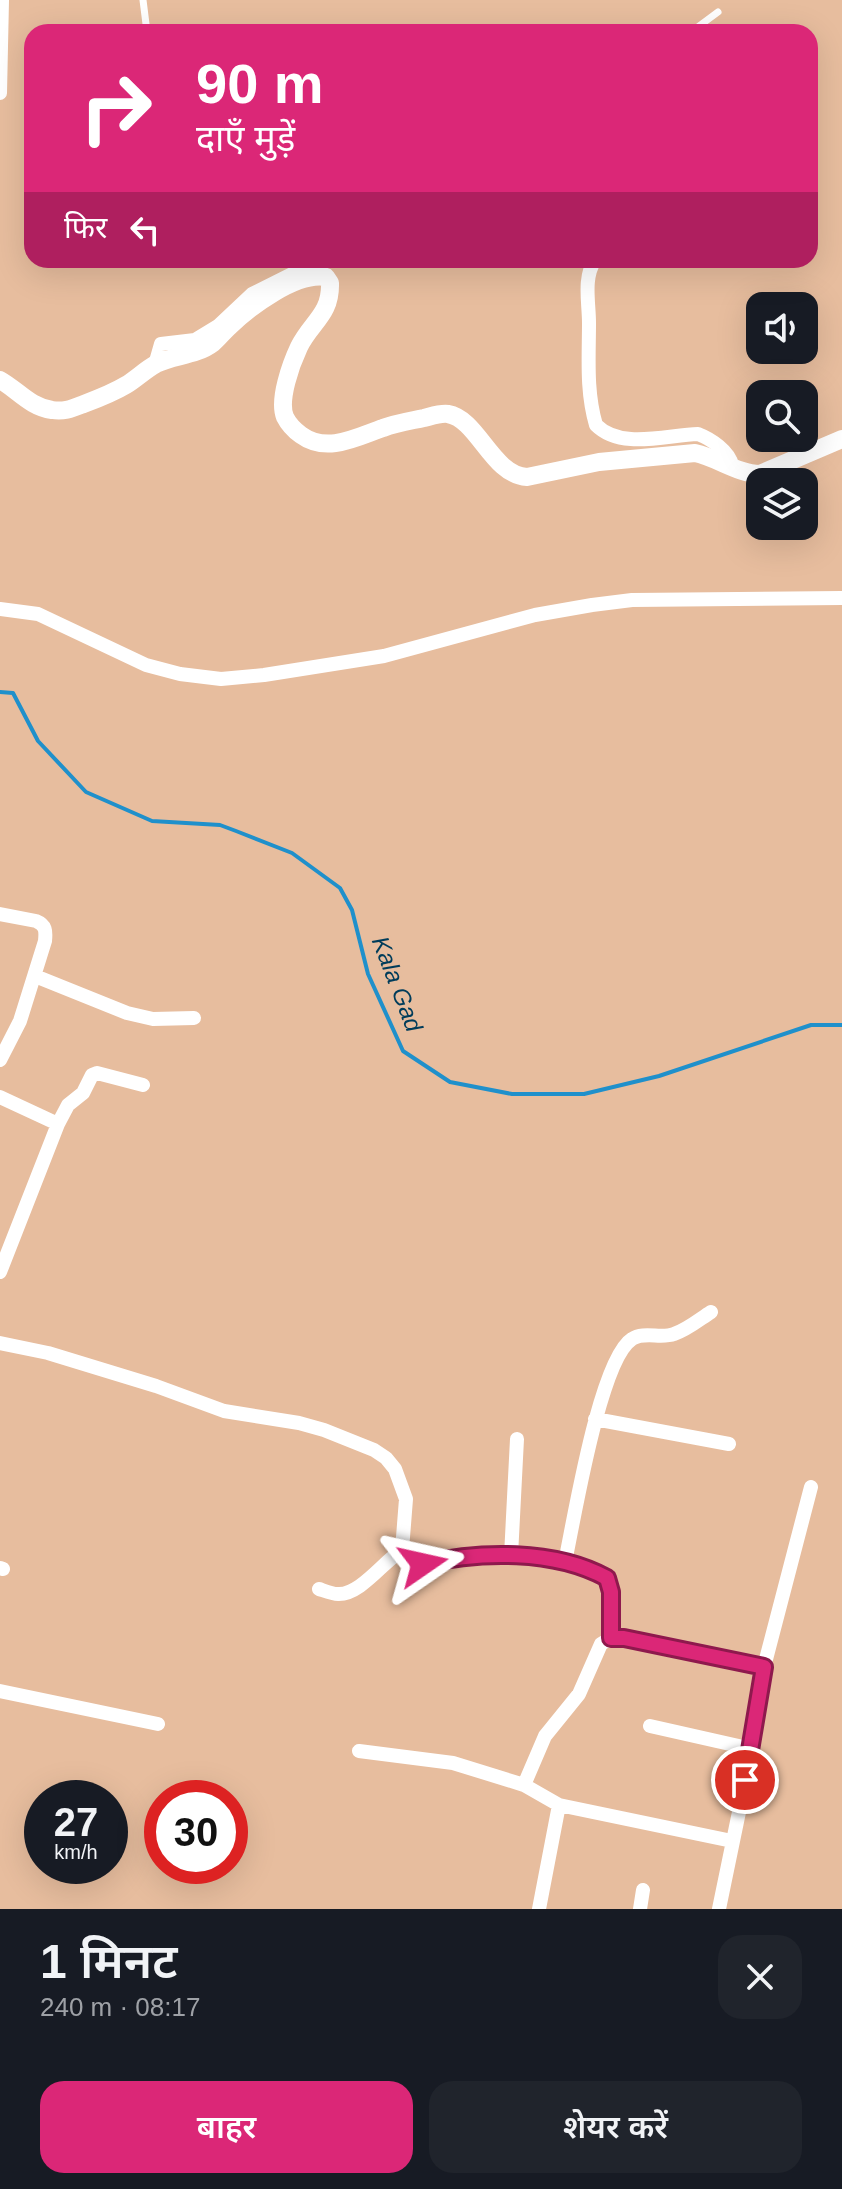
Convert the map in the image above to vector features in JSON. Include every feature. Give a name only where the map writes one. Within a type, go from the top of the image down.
[{"type":"street","points":[[0,93],[2,0]]},
{"type":"street","points":[[155,365],[161,344],[195,340],[218,326],[252,294],[304,268]]},
{"type":"street","points":[[592,268],[587,356],[596,425],[610,436],[623,438],[698,434],[728,454],[732,465]]},
{"type":"street","points":[[0,380],[17,390],[30,403],[62,411],[108,395],[155,365],[201,350],[215,342],[255,305],[295,283],[318,276],[326,277],[330,283],[328,304],[300,345],[282,395],[283,413],[289,425],[308,440],[342,443],[384,427],[451,414],[466,425],[508,470],[527,477],[599,462],[695,453],[749,474],[760,474],[842,439]]},
{"type":"street","points":[[0,609],[38,614],[146,665],[180,674],[221,679],[384,656],[535,615],[592,605],[632,600],[842,598]]},
{"type":"street","points":[[0,914],[36,921],[44,926],[45,941],[20,1021],[0,1060]]},
{"type":"street","points":[[35,976],[127,1013],[153,1019],[194,1018]]},
{"type":"street","points":[[0,1272],[68,1105],[83,1093],[92,1075],[97,1073],[143,1085]]},
{"type":"street","points":[[0,1097],[58,1124]]},
{"type":"street","points":[[565,1562],[595,1419],[620,1351],[636,1336],[675,1334],[711,1312]]},
{"type":"street","points":[[0,1343],[48,1353],[156,1386],[224,1411],[324,1430],[386,1458],[395,1469],[406,1499],[402,1550],[360,1587],[337,1594],[319,1589]]},
{"type":"street","points":[[595,1419],[729,1444]]},
{"type":"street","points":[[511,1556],[517,1439]]},
{"type":"street","points":[[719,1909],[752,1749],[764,1667],[811,1487]]},
{"type":"street","points":[[402,1550],[413,1563],[467,1556],[511,1556],[565,1562],[593,1571],[607,1578],[611,1592],[611,1638]]},
{"type":"street","points":[[524,1785],[545,1736],[579,1694],[601,1644],[611,1638],[624,1638],[764,1667]]},
{"type":"street","points":[[0,1691],[158,1724]]},
{"type":"street","points":[[650,1726],[752,1749]]},
{"type":"street","points":[[359,1751],[453,1763],[524,1785],[559,1805],[732,1841]]},
{"type":"street","points":[[539,1909],[559,1805]]},
{"type":"street","points":[[640,1909],[643,1890]]},
{"type":"lane","points":[[143,0],[146,24]]},
{"type":"lane","points":[[702,24],[718,12]]},
{"type":"waterway","name":"Kala Gad","points":[[0,692],[13,693],[38,741],[86,792],[152,821],[220,825],[236,831],[292,853],[340,888],[352,910],[368,974],[403,1051],[450,1082],[512,1094],[584,1094],[659,1076],[811,1025],[842,1025]]},
{"type":"route","points":[[423,1564],[467,1556],[496,1555],[565,1562],[607,1578],[611,1592],[611,1638],[624,1638],[764,1667],[745,1780]]}]
